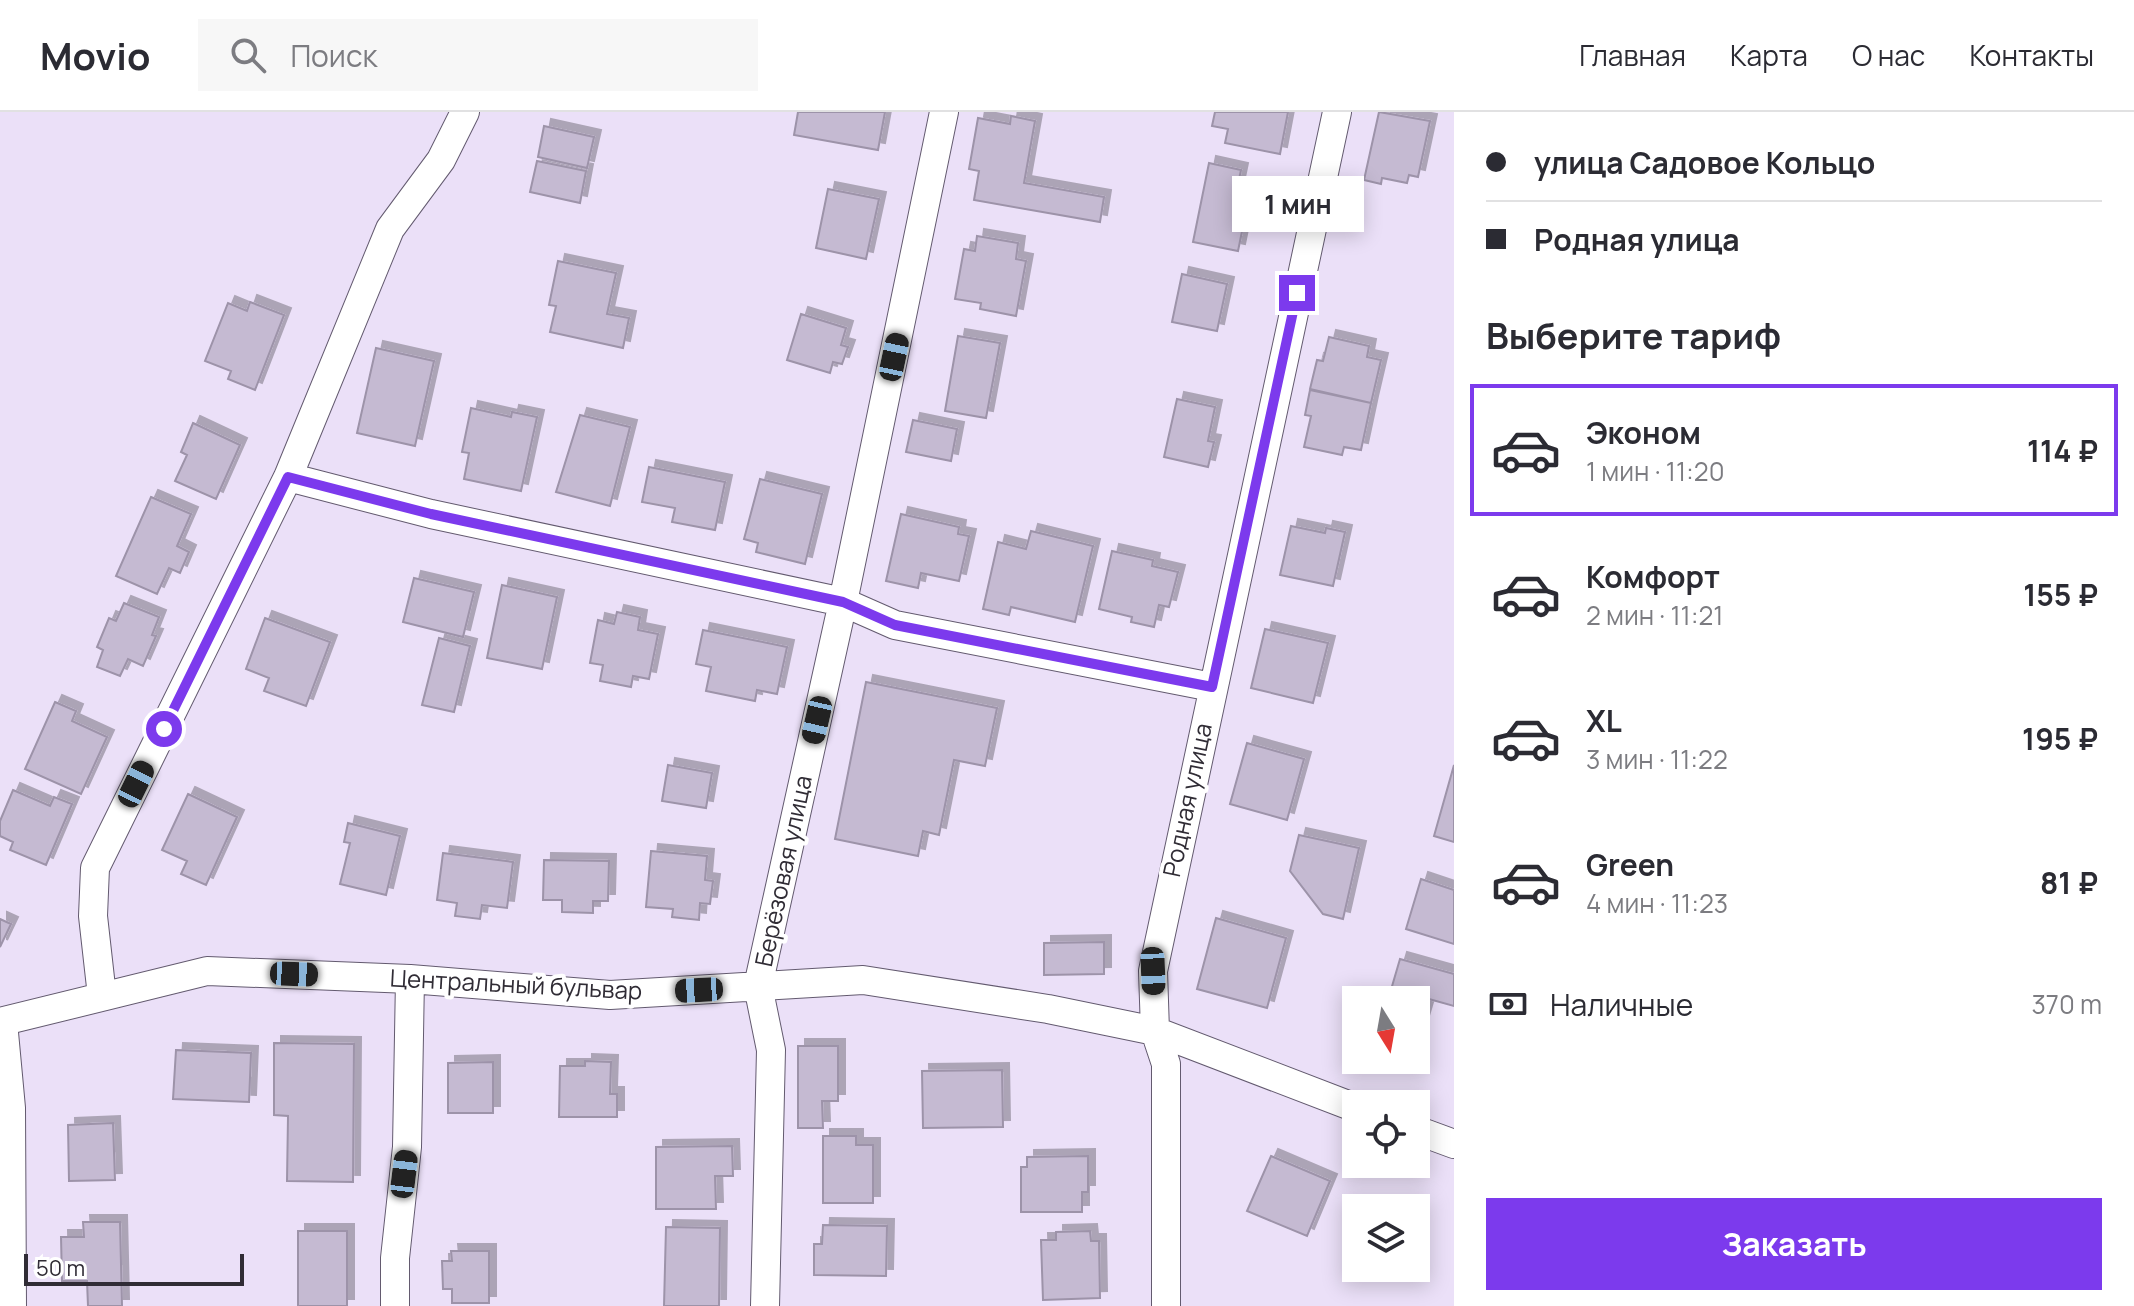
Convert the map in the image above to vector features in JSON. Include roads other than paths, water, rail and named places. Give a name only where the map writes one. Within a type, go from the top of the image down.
[{"type":"street","points":[[102,996],[93,916],[95,868],[288,477],[390,229],[441,160],[465,112]]},
{"type":"street","name":"Берёзовая улица","points":[[765,1306],[771,1050],[758,986],[843,602],[944,112]]},
{"type":"street","name":"Родная улица","points":[[1166,1306],[1166,1064],[1155,1031],[1153,971],[1337,112]]},
{"type":"street","points":[[288,477],[431,514],[843,602],[895,625],[1212,687]]},
{"type":"street","name":"Центральный бульвар","points":[[2,1022],[207,971],[410,979],[610,995],[863,980],[1048,1009],[1155,1031],[1342,1103]]},
{"type":"street","points":[[395,1306],[395,1258],[407,1147],[410,979]]},
{"type":"street","points":[[2,1022],[11,1108],[12,1306]]},
{"type":"street","points":[[1430,1133],[1453,1139]]}]
